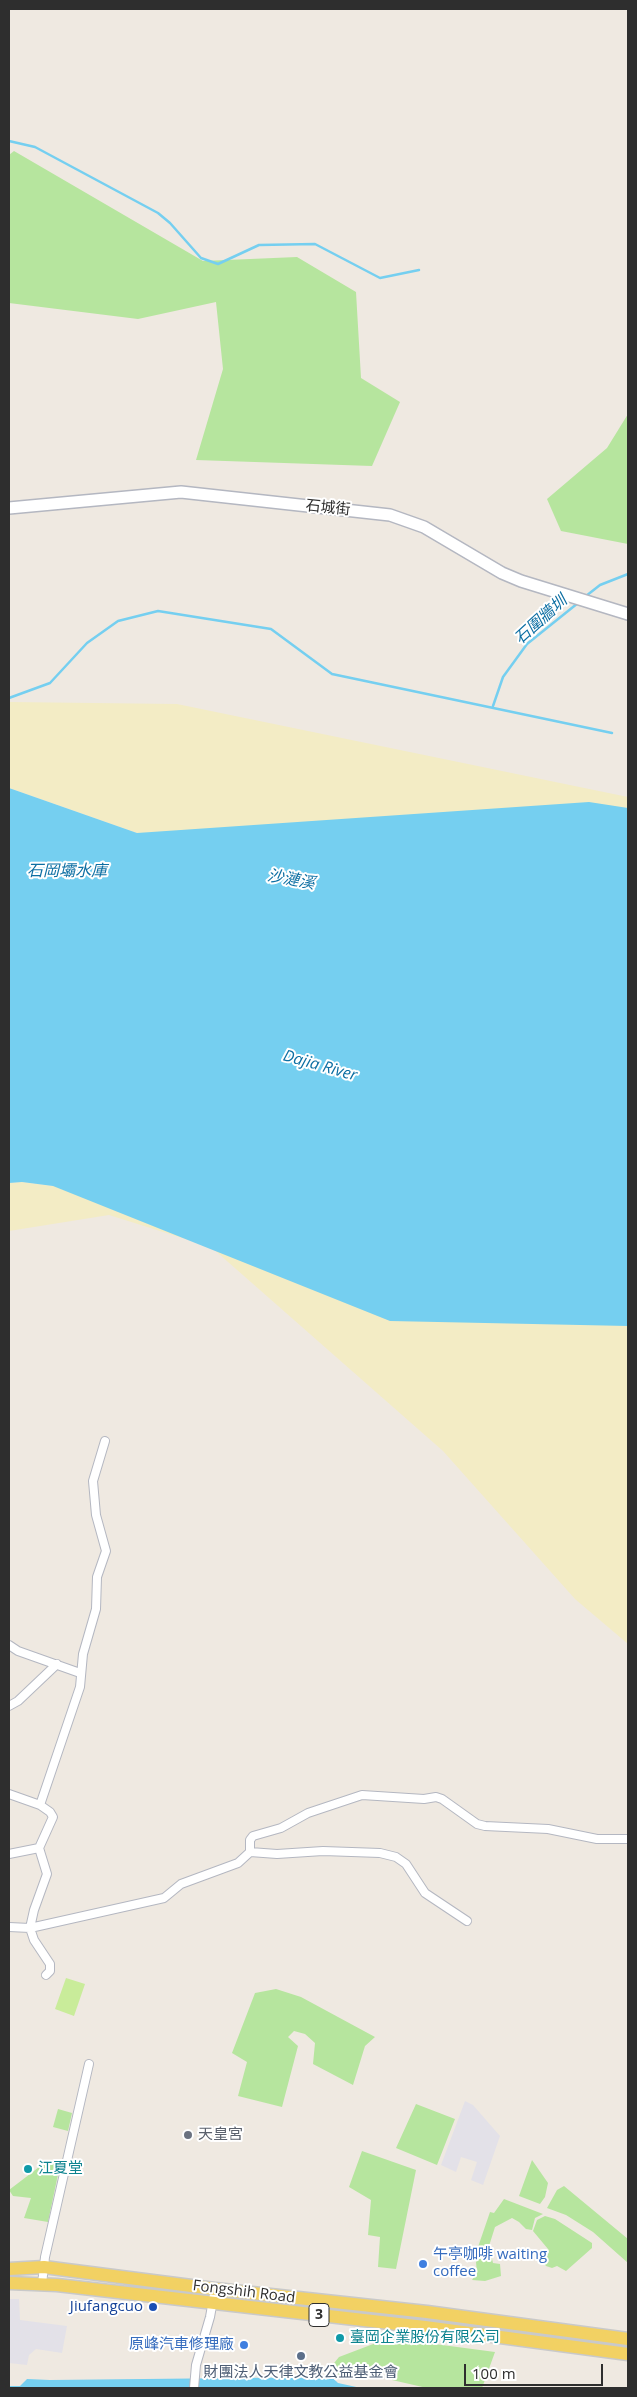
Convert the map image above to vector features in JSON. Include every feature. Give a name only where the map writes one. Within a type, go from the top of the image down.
[{"type":"main road","name":"Fongshih Road","points":[[9,2269],[44,2267],[215,2289],[427,2312],[628,2339]]},
{"type":"main road","name":"Fongshih Road","points":[[9,2282],[42,2284],[425,2327],[628,2354]]},
{"type":"street","name":"石城街","points":[[9,508],[181,492],[390,515],[424,527],[502,573],[521,581],[628,614]]},
{"type":"street","points":[[40,1805],[80,1687],[80,1673],[96,1608],[97,1577],[106,1551],[96,1515],[93,1481],[105,1441]]},
{"type":"street","points":[[9,1645],[18,1651],[80,1673]]},
{"type":"street","points":[[9,1706],[18,1702],[57,1664]]},
{"type":"street","points":[[9,1794],[40,1805],[50,1812],[53,1817],[39,1848],[47,1874],[34,1910],[30,1928],[34,1940],[50,1964],[50,1971],[46,1975]]},
{"type":"street","points":[[250,1852],[250,1840],[253,1836],[281,1828],[308,1813],[362,1794],[424,1799],[436,1797],[442,1799],[477,1824],[485,1826],[548,1829],[597,1839],[628,1839]]},
{"type":"street","points":[[9,1854],[39,1848]]},
{"type":"street","points":[[9,1927],[30,1928],[164,1898],[181,1884],[238,1863],[250,1852],[277,1854],[323,1851],[371,1852],[396,1857],[406,1864],[421,1888],[429,1896],[467,1921]]},
{"type":"street","points":[[42,2284],[44,2267],[89,2064]]},
{"type":"street","points":[[9,2264],[44,2267]]},
{"type":"street","points":[[194,2388],[196,2365],[213,2304],[215,2289]]},
{"type":"shaded area","points":[[465,2101],[473,2105],[500,2136],[483,2185],[471,2180],[477,2162],[461,2157],[456,2172],[441,2165]]},
{"type":"shaded area","points":[[9,2299],[19,2299],[20,2320],[67,2326],[62,2353],[36,2349],[29,2355],[27,2365],[9,2363]]},
{"type":"green space","points":[[14,151],[203,261],[297,257],[356,292],[361,378],[400,402],[372,466],[196,460],[223,369],[216,302],[138,319],[9,303],[9,155]]},
{"type":"green space","points":[[628,414],[628,544],[561,531],[547,499],[607,448]]},
{"type":"green space","points":[[66,1978],[85,1984],[74,2016],[55,2009]]},
{"type":"green space","points":[[276,1989],[301,1997],[375,2037],[365,2046],[353,2085],[313,2064],[315,2043],[305,2034],[294,2031],[288,2037],[298,2046],[282,2107],[238,2096],[247,2062],[232,2053],[255,1993]]},
{"type":"green space","points":[[416,2104],[455,2119],[437,2165],[396,2148]]},
{"type":"green space","points":[[58,2109],[72,2113],[68,2131],[53,2127]]},
{"type":"green space","points":[[362,2151],[416,2170],[396,2269],[378,2267],[380,2237],[368,2235],[371,2200],[349,2187]]},
{"type":"green space","points":[[532,2160],[548,2183],[545,2197],[540,2204],[519,2196]]},
{"type":"green space","points":[[47,2161],[60,2165],[48,2222],[24,2218],[31,2198],[13,2196],[9,2190]]},
{"type":"green space","points":[[564,2186],[628,2239],[628,2263],[593,2232],[566,2215],[547,2208],[557,2190]]},
{"type":"green space","points":[[504,2199],[543,2214],[535,2218],[532,2230],[526,2229],[512,2218],[495,2227],[489,2246],[493,2263],[500,2264],[501,2276],[485,2281],[472,2280],[477,2273],[478,2247],[490,2212],[494,2213]]},
{"type":"green space","points":[[545,2216],[555,2219],[592,2243],[592,2248],[566,2271],[557,2266],[552,2268],[546,2266],[538,2255],[548,2249],[533,2231],[537,2220]]},
{"type":"green space","points":[[389,2338],[495,2352],[482,2388],[427,2388],[392,2380],[394,2372],[339,2375],[330,2368],[339,2357]]},
{"type":"sand","points":[[9,702],[177,704],[628,797],[628,1644],[575,1599],[443,1451],[211,1247],[109,1215],[9,1231],[9,1183],[22,1182],[53,1186],[137,833],[9,788]]},
{"type":"water","points":[[9,788],[137,833],[589,802],[628,808],[628,1326],[390,1321],[53,1186],[22,1182],[9,1183]]},
{"type":"water","points":[[332,2377],[338,2383],[361,2388],[9,2388],[9,2386],[20,2386],[27,2379]]},
{"type":"waterway","points":[[9,141],[35,147],[158,213],[170,223],[201,258],[218,264],[259,245],[315,244],[380,278],[419,270]]},
{"type":"waterway","name":"石圍牆圳","points":[[586,596],[600,585],[628,574]]},
{"type":"waterway","name":"石圍牆圳","points":[[493,706],[503,677],[527,644],[578,603]]},
{"type":"waterway","points":[[9,698],[50,683],[87,643],[118,621],[158,611],[271,629],[332,674],[612,733]]},
{"type":"place","name":"天皇宮","points":[[188,2135]]},
{"type":"place","name":"江夏堂","points":[[28,2169]]},
{"type":"place","name":"午亭咖啡 waiting coffee","points":[[423,2264]]},
{"type":"place","name":"Jiufangcuo","points":[[153,2307]]},
{"type":"place","name":"臺岡企業股份有限公司","points":[[340,2338]]},
{"type":"place","name":"原峰汽車修理廠","points":[[244,2345]]},
{"type":"place","name":"財團法人天律文教公益基金會","points":[[301,2356]]},
{"type":"water label","name":"石岡壩水庫","points":[[67,871]]},
{"type":"water label","name":"沙漣溪","points":[[291,880]]},
{"type":"water label","name":"Dajia River","points":[[320,1066]]}]
